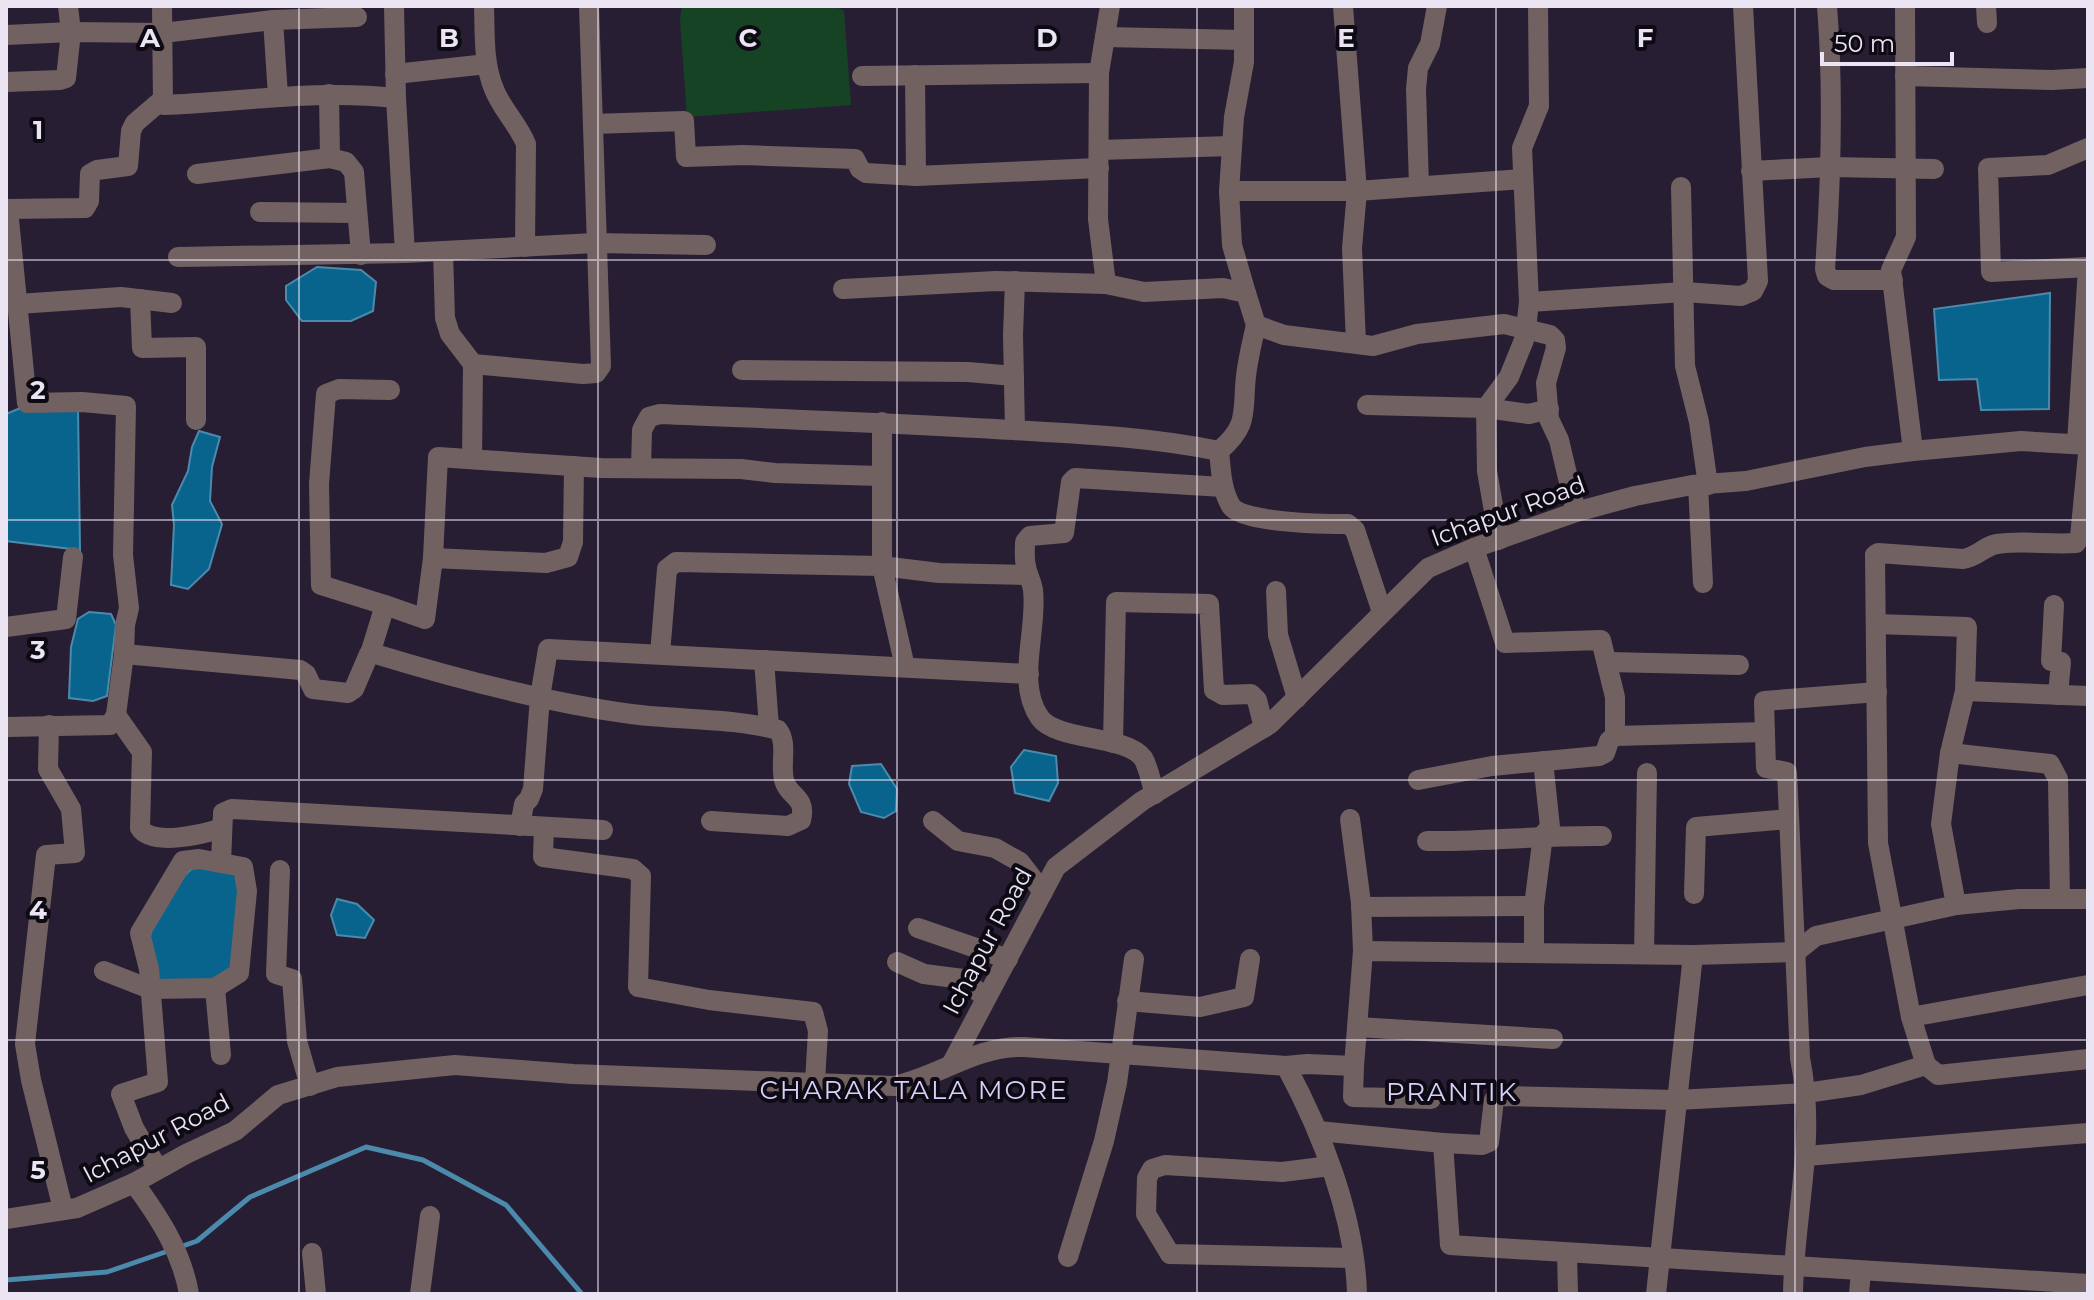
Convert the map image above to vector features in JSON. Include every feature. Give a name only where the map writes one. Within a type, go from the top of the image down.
[{"type":"street","points":[[6,82],[66,78],[71,32],[68,6]]},
{"type":"street","points":[[162,6],[163,105],[329,94],[396,98]]},
{"type":"street","points":[[394,6],[405,253]]},
{"type":"street","points":[[484,6],[487,64],[494,90],[526,144],[525,247]]},
{"type":"street","points":[[473,364],[596,373],[602,359],[595,243],[589,6]]},
{"type":"street","points":[[1106,284],[1098,219],[1099,73],[1110,6]]},
{"type":"street","points":[[1219,451],[1234,439],[1244,418],[1246,377],[1256,325],[1232,245],[1229,191],[1234,117],[1244,62],[1244,6]]},
{"type":"street","points":[[1343,6],[1357,191],[1352,248],[1356,343]]},
{"type":"street","points":[[1419,186],[1418,68],[1430,44],[1437,6]]},
{"type":"street","points":[[1499,540],[1487,471],[1486,408],[1509,377],[1526,329],[1529,302],[1522,148],[1539,106],[1538,6]]},
{"type":"street","points":[[1529,302],[1684,292],[1741,296],[1753,291],[1758,281],[1743,6]]},
{"type":"street","points":[[1827,6],[1830,167],[1825,269],[1827,276],[1834,280],[1893,280]]},
{"type":"street","points":[[1905,6],[1906,237],[1891,270],[1913,451]]},
{"type":"street","points":[[6,35],[163,33],[273,20],[357,17]]},
{"type":"street","points":[[273,20],[278,96]]},
{"type":"street","points":[[1105,37],[1244,40]]},
{"type":"street","points":[[395,74],[487,64]]},
{"type":"street","points":[[862,76],[1099,73]]},
{"type":"street","points":[[915,75],[916,176]]},
{"type":"street","points":[[1905,76],[2088,78]]},
{"type":"street","points":[[329,94],[330,158]]},
{"type":"street","points":[[6,725],[110,725],[116,715],[129,608],[123,555],[126,406],[82,402],[27,403],[18,304],[10,271],[7,209],[85,208],[89,201],[90,174],[97,170],[128,166],[131,131],[135,123],[163,99]]},
{"type":"street","points":[[593,124],[684,121],[686,157],[743,155],[855,159],[866,173],[916,176],[1232,146]]},
{"type":"street","points":[[2088,148],[2048,165],[1988,168],[1991,272],[2088,267],[2080,537],[2076,543],[1992,544],[1975,557],[1963,559],[1877,553],[1876,624],[1878,843],[1911,1017],[1926,1065],[1938,1075],[2088,1059]]},
{"type":"street","points":[[197,174],[330,158],[346,162],[353,168],[361,255]]},
{"type":"street","points":[[1751,171],[1830,167],[1934,169]]},
{"type":"street","points":[[1229,191],[1357,191],[1523,179]]},
{"type":"street","points":[[1681,187],[1685,366],[1699,422],[1703,485],[1703,583]]},
{"type":"street","points":[[260,212],[357,213]]},
{"type":"street","points":[[178,257],[361,255],[595,243],[706,245]]},
{"type":"street","points":[[443,252],[445,318],[450,334],[473,364],[472,459]]},
{"type":"street","points":[[843,289],[1015,281],[1106,284],[1144,292],[1223,288],[1246,293]]},
{"type":"street","points":[[1015,281],[1015,430]]},
{"type":"street","points":[[18,304],[121,297],[172,303]]},
{"type":"street","points":[[140,299],[142,348],[196,347],[196,420]]},
{"type":"street","points":[[1256,325],[1284,335],[1373,346],[1417,334],[1504,324],[1550,335],[1555,340],[1556,348],[1546,383],[1549,419],[1559,440],[1576,512]]},
{"type":"street","points":[[742,370],[968,372],[1014,376]]},
{"type":"street","points":[[390,390],[339,389],[326,394],[319,484],[321,585],[425,619],[433,558],[438,457],[574,466],[741,469],[881,476]]},
{"type":"street","points":[[1367,405],[1486,408],[1529,414],[1549,409]]},
{"type":"street","points":[[641,468],[642,430],[649,417],[660,414],[1015,430],[1171,441],[1219,451]]},
{"type":"street","points":[[882,422],[882,566],[905,667]]},
{"type":"street","name":"Ichapur Road","points":[[6,1219],[77,1208],[134,1183],[235,1131],[278,1095],[337,1077],[455,1065],[573,1074],[894,1086],[917,1081],[951,1065],[1056,867],[1155,794],[1264,728],[1428,568],[1474,548],[1576,512],[1635,496],[1746,481],[1865,457],[1913,451],[2021,441],[2084,447]]},
{"type":"street","points":[[1219,451],[1223,487],[1233,509],[1243,515],[1351,526],[1357,534],[1382,612]]},
{"type":"street","points":[[433,558],[546,563],[568,557],[573,542],[574,466]]},
{"type":"street","points":[[1155,794],[1143,758],[1137,753],[1043,722],[1032,705],[1029,674],[1033,590],[1025,564],[1025,542],[1030,536],[1064,533],[1073,478],[1223,487]]},
{"type":"street","points":[[1474,548],[1505,643],[1600,640],[1615,697],[1615,736]]},
{"type":"street","points":[[6,627],[66,619],[73,557]]},
{"type":"street","points":[[660,654],[667,569],[673,563],[882,566],[939,573],[1028,575]]},
{"type":"street","points":[[1276,591],[1278,635],[1297,698]]},
{"type":"street","points":[[1113,743],[1116,602],[1209,604],[1214,690],[1223,695],[1251,694],[1257,700],[1264,728]]},
{"type":"street","points":[[124,654],[300,670],[306,674],[313,689],[346,693],[354,689],[370,654],[385,605]]},
{"type":"street","points":[[2054,605],[2051,661],[2061,662],[2058,695]]},
{"type":"street","points":[[1876,624],[1967,627],[1965,691],[1950,753],[1941,824],[1956,905]]},
{"type":"street","points":[[520,826],[524,804],[533,789],[540,697],[548,649],[1029,674]]},
{"type":"street","points":[[370,654],[540,697],[629,714],[778,730],[782,735],[784,779],[801,802],[801,820],[788,826],[711,821]]},
{"type":"street","points":[[764,660],[769,727]]},
{"type":"street","points":[[1608,662],[1739,665]]},
{"type":"street","points":[[1965,691],[2088,696]]},
{"type":"street","points":[[1793,1294],[1793,1267],[1806,1156],[1806,1093],[1800,1058],[1787,772],[1766,768],[1764,701],[1877,692]]},
{"type":"street","points":[[116,715],[142,752],[142,833],[151,837],[202,835],[222,828]]},
{"type":"street","points":[[49,725],[48,769],[71,809],[75,853],[46,855],[25,1044],[63,1209]]},
{"type":"street","points":[[1418,780],[1492,766],[1602,755],[1610,739],[1615,736],[1765,732]]},
{"type":"street","points":[[1950,753],[2050,764],[2058,779],[2060,899]]},
{"type":"street","points":[[1534,951],[1534,906],[1543,835],[1550,827],[1543,761]]},
{"type":"street","points":[[1644,954],[1647,773]]},
{"type":"street","points":[[221,863],[223,813],[232,809],[603,830]]},
{"type":"street","points":[[1350,819],[1363,951],[1353,1097],[1431,1099]]},
{"type":"street","points":[[1694,894],[1696,827],[1788,819]]},
{"type":"street","points":[[933,821],[958,841],[995,848],[1020,862],[1043,892]]},
{"type":"street","points":[[544,827],[543,857],[633,869],[641,876],[638,987],[709,1000],[813,1012],[818,1031],[815,1082]]},
{"type":"street","points":[[1427,841],[1479,842],[1543,835],[1602,836]]},
{"type":"street","points":[[104,971],[150,989],[215,988],[239,973],[247,891],[243,867],[199,859],[183,861],[140,933],[149,969],[150,989],[158,1082],[121,1094],[134,1128],[158,1169]]},
{"type":"street","points":[[280,870],[276,974],[292,979],[297,1041],[310,1086]]},
{"type":"street","points":[[1363,951],[1693,955],[1796,952],[1816,936],[1956,905],[2019,899],[2088,899]]},
{"type":"street","points":[[1361,907],[1534,906]]},
{"type":"street","points":[[918,928],[1008,959]]},
{"type":"street","points":[[1656,1294],[1693,955]]},
{"type":"street","points":[[1068,1257],[1104,1141],[1117,1083],[1134,959]]},
{"type":"street","points":[[1127,1001],[1200,1007],[1244,997],[1250,959]]},
{"type":"street","points":[[897,962],[924,974],[963,979],[986,998]]},
{"type":"street","points":[[1911,1017],[2088,985]]},
{"type":"street","points":[[215,988],[221,1055]]},
{"type":"street","points":[[1357,1027],[1553,1039]]},
{"type":"street","points":[[951,1065],[1017,1047],[1286,1066],[1354,1066]]},
{"type":"street","points":[[1318,1131],[1487,1144],[1494,1100],[1501,1096],[1677,1100],[1806,1093],[1861,1085],[1926,1065]]},
{"type":"street","points":[[1286,1066],[1312,1114],[1340,1195],[1357,1294]]},
{"type":"street","points":[[1806,1156],[2088,1133]]},
{"type":"street","points":[[1443,1143],[1450,1245],[2088,1284]]},
{"type":"street","points":[[1330,1166],[1282,1172],[1165,1165],[1152,1169],[1147,1178],[1146,1214],[1170,1254],[1353,1258]]},
{"type":"street","points":[[134,1183],[162,1221],[180,1261],[189,1294]]},
{"type":"street","points":[[420,1294],[430,1216]]},
{"type":"street","points":[[312,1253],[316,1294]]},
{"type":"street","points":[[1567,1253],[1568,1294]]},
{"type":"street","points":[[1859,1294],[1861,1271]]},
{"type":"green space","points":[[682,6],[834,6],[844,11],[851,105],[687,117],[680,19]]},
{"type":"water","points":[[317,267],[361,270],[376,282],[373,311],[351,321],[302,321],[286,300],[286,286]]},
{"type":"water","points":[[2050,293],[2049,409],[1981,410],[1977,379],[1939,380],[1934,309]]},
{"type":"water","points":[[78,408],[80,550],[6,541],[6,414],[18,409]]},
{"type":"water","points":[[199,431],[220,437],[212,467],[210,501],[222,524],[209,569],[188,589],[171,585],[172,505],[188,471],[192,447]]},
{"type":"water","points":[[89,612],[111,614],[116,625],[107,696],[93,701],[69,698],[71,647],[78,619]]},
{"type":"water","points":[[1024,750],[1056,756],[1058,783],[1049,801],[1015,793],[1011,767]]},
{"type":"water","points":[[881,764],[897,789],[896,811],[884,818],[861,812],[849,784],[852,766]]},
{"type":"water","points":[[198,864],[234,870],[242,890],[232,968],[217,983],[159,983],[149,952],[152,929],[172,891]]},
{"type":"water","points":[[337,899],[357,904],[374,920],[365,938],[337,935],[331,915]]},
{"type":"waterway","points":[[180,1247],[197,1241],[250,1197],[366,1147],[423,1160],[506,1205],[582,1294]]},
{"type":"waterway","points":[[6,1280],[107,1272],[171,1250]]},
{"type":"district","name":"CHARAK TALA MORE","points":[[914,1090]]},
{"type":"district","name":"PRANTIK","points":[[1452,1092]]}]
